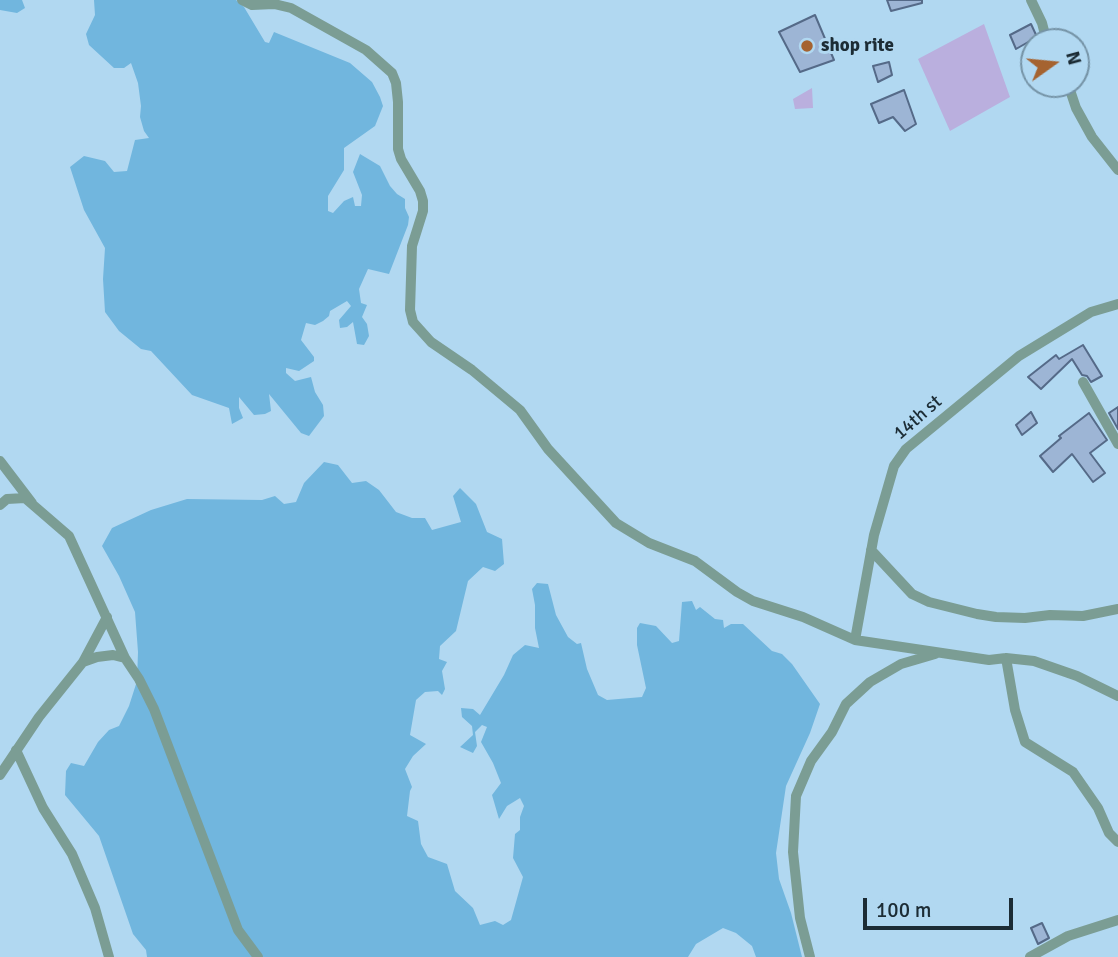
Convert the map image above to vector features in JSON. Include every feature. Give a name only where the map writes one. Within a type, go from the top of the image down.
[{"type":"street","points":[[242,0],[252,5],[274,4],[300,13],[366,50],[392,73],[398,102],[398,149],[423,201],[423,211],[412,246],[410,310],[419,330],[520,410],[548,449],[616,523],[649,543],[695,561],[753,601],[803,617],[855,640],[989,660],[1006,658],[1034,661],[1077,676],[1118,696]]},
{"type":"street","points":[[1031,0],[1043,28]]},
{"type":"street","points":[[1073,98],[1092,138],[1118,170]]},
{"type":"street","name":"14th st","points":[[855,640],[871,550],[894,466],[912,442],[1019,356],[1091,312],[1118,304]]},
{"type":"street","points":[[1083,382],[1118,444]]},
{"type":"street","points":[[0,461],[35,506]]},
{"type":"street","points":[[0,505],[7,499],[25,498],[69,536],[125,658],[154,709],[238,930],[258,957]]},
{"type":"street","points":[[871,550],[912,594],[929,602],[977,614],[1025,618],[1050,615],[1083,616],[1118,609]]},
{"type":"street","points":[[0,775],[38,716],[83,662],[107,617]]},
{"type":"street","points":[[810,957],[800,918],[793,852],[796,796],[811,761],[832,732],[846,704],[870,682],[901,664],[939,652]]},
{"type":"street","points":[[83,662],[113,655],[125,658]]},
{"type":"street","points":[[1006,658],[1015,710],[1025,742],[1073,772],[1098,808],[1109,833],[1118,842]]},
{"type":"street","points":[[16,750],[43,808],[72,854],[95,908],[109,957]]},
{"type":"street","points":[[1030,957],[1068,936],[1118,920]]},
{"type":"shaded area","points":[[984,24],[1010,97],[950,131],[918,59]]},
{"type":"shaded area","points":[[812,88],[813,108],[795,109],[793,99]]},
{"type":"water","points":[[0,0],[22,0],[25,8],[17,13],[0,10]]},
{"type":"water","points":[[94,0],[236,0],[244,7],[265,42],[269,43],[274,32],[350,63],[372,82],[380,97],[383,106],[375,126],[344,148],[344,170],[328,196],[328,211],[333,213],[344,201],[353,197],[355,206],[361,206],[362,195],[353,172],[360,154],[380,166],[390,186],[405,199],[408,225],[389,274],[368,269],[359,289],[361,303],[367,305],[362,317],[367,324],[369,336],[364,345],[357,344],[353,322],[340,328],[339,320],[351,306],[347,301],[330,311],[323,321],[315,325],[306,323],[301,340],[314,357],[314,361],[299,371],[286,368],[286,373],[295,381],[311,377],[315,392],[323,405],[324,416],[309,436],[301,433],[269,394],[271,411],[265,414],[254,415],[239,397],[243,418],[232,424],[229,408],[192,395],[151,351],[141,349],[119,331],[105,312],[105,248],[84,210],[70,167],[84,156],[105,161],[114,172],[127,171],[135,140],[149,138],[140,117],[138,83],[131,63],[124,68],[114,68],[89,45],[86,34],[95,15]]},
{"type":"water","points":[[324,462],[338,465],[352,483],[366,481],[379,490],[396,512],[412,518],[425,518],[432,530],[461,522],[453,496],[460,488],[476,504],[487,532],[502,539],[504,564],[495,571],[483,567],[468,581],[456,631],[440,646],[439,659],[447,662],[442,671],[445,689],[442,695],[438,691],[425,692],[416,700],[410,735],[426,744],[413,756],[405,769],[412,787],[407,816],[418,821],[421,844],[428,857],[447,864],[455,891],[473,908],[480,925],[495,921],[503,925],[511,920],[523,877],[513,858],[515,834],[520,830],[520,817],[524,806],[520,798],[507,806],[499,819],[492,795],[501,783],[481,742],[487,727],[482,725],[475,732],[477,746],[473,753],[460,747],[473,735],[472,726],[462,717],[461,708],[473,709],[480,715],[513,655],[525,645],[539,648],[532,589],[537,583],[548,584],[556,615],[568,637],[577,644],[581,643],[587,669],[598,695],[607,700],[642,697],[646,688],[637,645],[637,628],[640,623],[656,626],[672,643],[679,641],[682,602],[692,601],[696,610],[700,607],[715,619],[723,620],[724,628],[731,624],[743,624],[772,651],[782,654],[820,704],[786,786],[776,853],[779,879],[802,957],[756,957],[752,946],[736,933],[723,928],[696,944],[688,957],[147,957],[146,950],[133,934],[99,836],[65,795],[66,771],[71,763],[84,766],[98,742],[109,730],[119,726],[137,681],[135,612],[102,546],[112,528],[151,510],[187,499],[262,500],[275,496],[284,504],[296,502],[304,483]]},
{"type":"building","points":[[887,0],[922,0],[922,3],[891,11]]},
{"type":"building","name":"shop rite","points":[[815,15],[834,60],[800,72],[779,32]]},
{"type":"building","points":[[1020,30],[1020,47],[1016,49],[1010,35]]},
{"type":"building","points":[[889,62],[892,75],[878,82],[873,66]]},
{"type":"building","points":[[904,90],[916,124],[905,131],[893,117],[879,123],[871,104]]},
{"type":"building","points":[[1083,345],[1102,376],[1091,382],[1087,376],[1082,375],[1072,359],[1041,389],[1028,377],[1056,355],[1059,359]]},
{"type":"building","points":[[1118,407],[1118,429],[1109,413]]},
{"type":"building","points":[[1031,412],[1037,423],[1022,435],[1016,425]]},
{"type":"building","points":[[1089,413],[1107,440],[1090,453],[1105,473],[1093,482],[1072,454],[1053,472],[1040,456],[1061,438],[1059,436]]},
{"type":"building","points":[[1042,923],[1049,938],[1038,944],[1031,928]]},
{"type":"place","name":"shop rite","points":[[807,46]]}]
